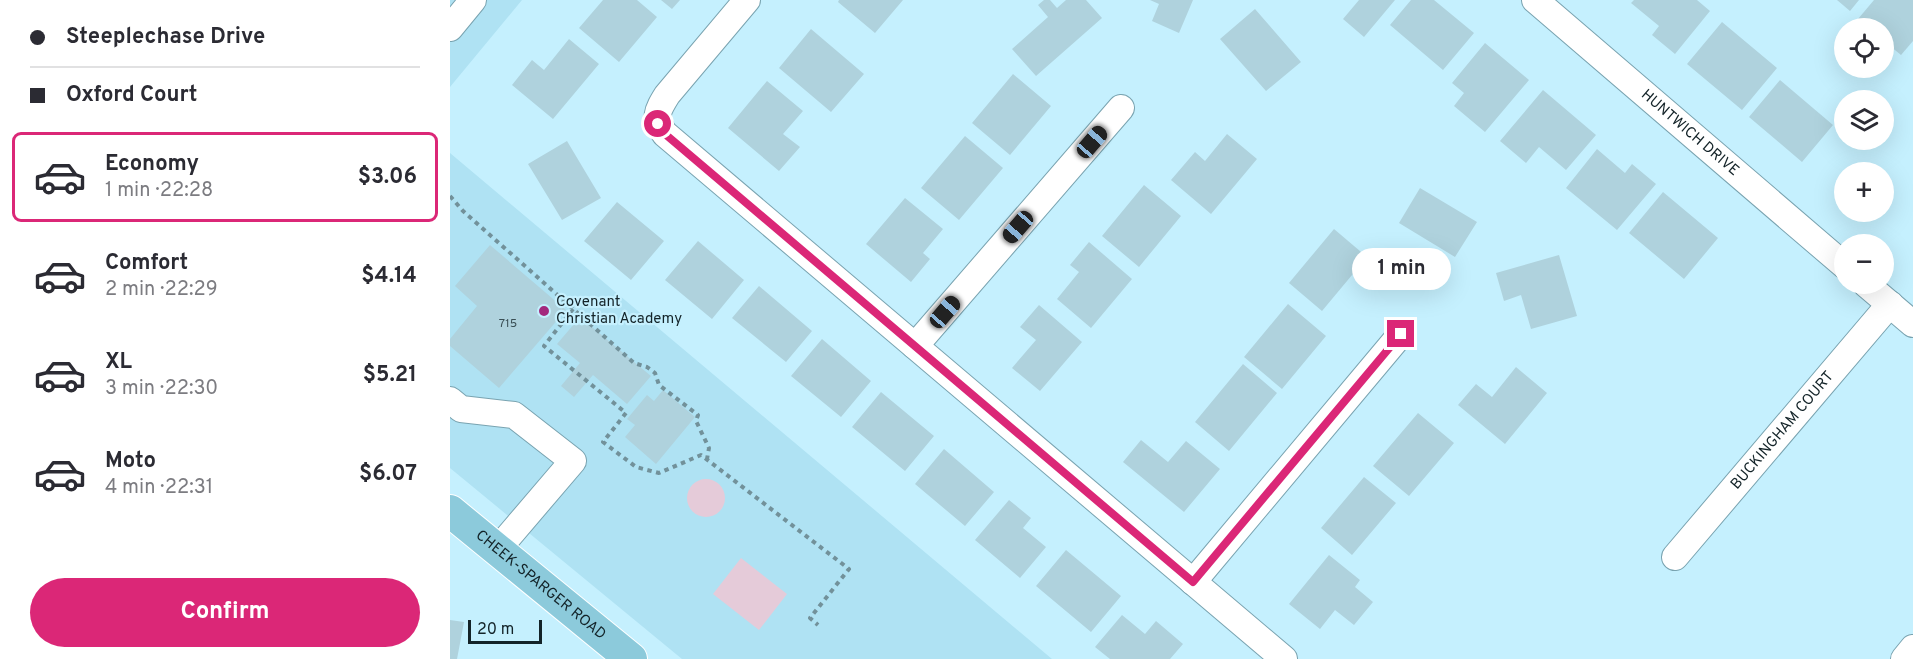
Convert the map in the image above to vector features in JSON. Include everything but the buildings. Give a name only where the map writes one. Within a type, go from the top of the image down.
[{"type":"main road","name":"CHEEK-SPARGER ROAD","points":[[450,511],[631,659]]},
{"type":"street","points":[[450,28],[473,0]]},
{"type":"street","points":[[747,0],[666,95],[658,109],[658,124],[665,134],[1284,659]]},
{"type":"street","name":"HUNTWICH DRIVE","points":[[1535,0],[1834,257]]},
{"type":"street","points":[[915,346],[1121,108]]},
{"type":"street","points":[[1878,294],[1913,324]]},
{"type":"street","name":"BUCKINGHAM COURT","points":[[1675,556],[1890,304]]},
{"type":"street","points":[[1193,582],[1401,334]]},
{"type":"street","points":[[450,400],[461,409],[514,415],[573,461],[497,550]]},
{"type":"street","points":[[1904,659],[1913,648]]},
{"type":"path","points":[[450,196],[463,211],[634,363],[647,367],[655,373],[659,385],[698,415],[696,421],[709,448],[707,460]]},
{"type":"path","points":[[573,309],[544,346],[626,413],[603,442],[636,467],[660,473],[701,455],[849,569],[810,618],[818,625]]},
{"type":"shaded area","points":[[450,0],[522,0],[450,87]]},
{"type":"shaded area","name":"Covenant Christian Academy","points":[[450,153],[1052,659],[682,659],[450,468]]},
{"type":"shaded area","points":[[706,479],[720,484],[725,498],[720,512],[706,517],[692,512],[687,498],[692,484]]},
{"type":"shaded area","points":[[741,558],[787,594],[759,630],[713,594]]},
{"type":"place","name":"Covenant Christian Academy","points":[[544,311]]},
{"type":"route","points":[[658,124],[665,134],[1193,582],[1401,334]]}]
